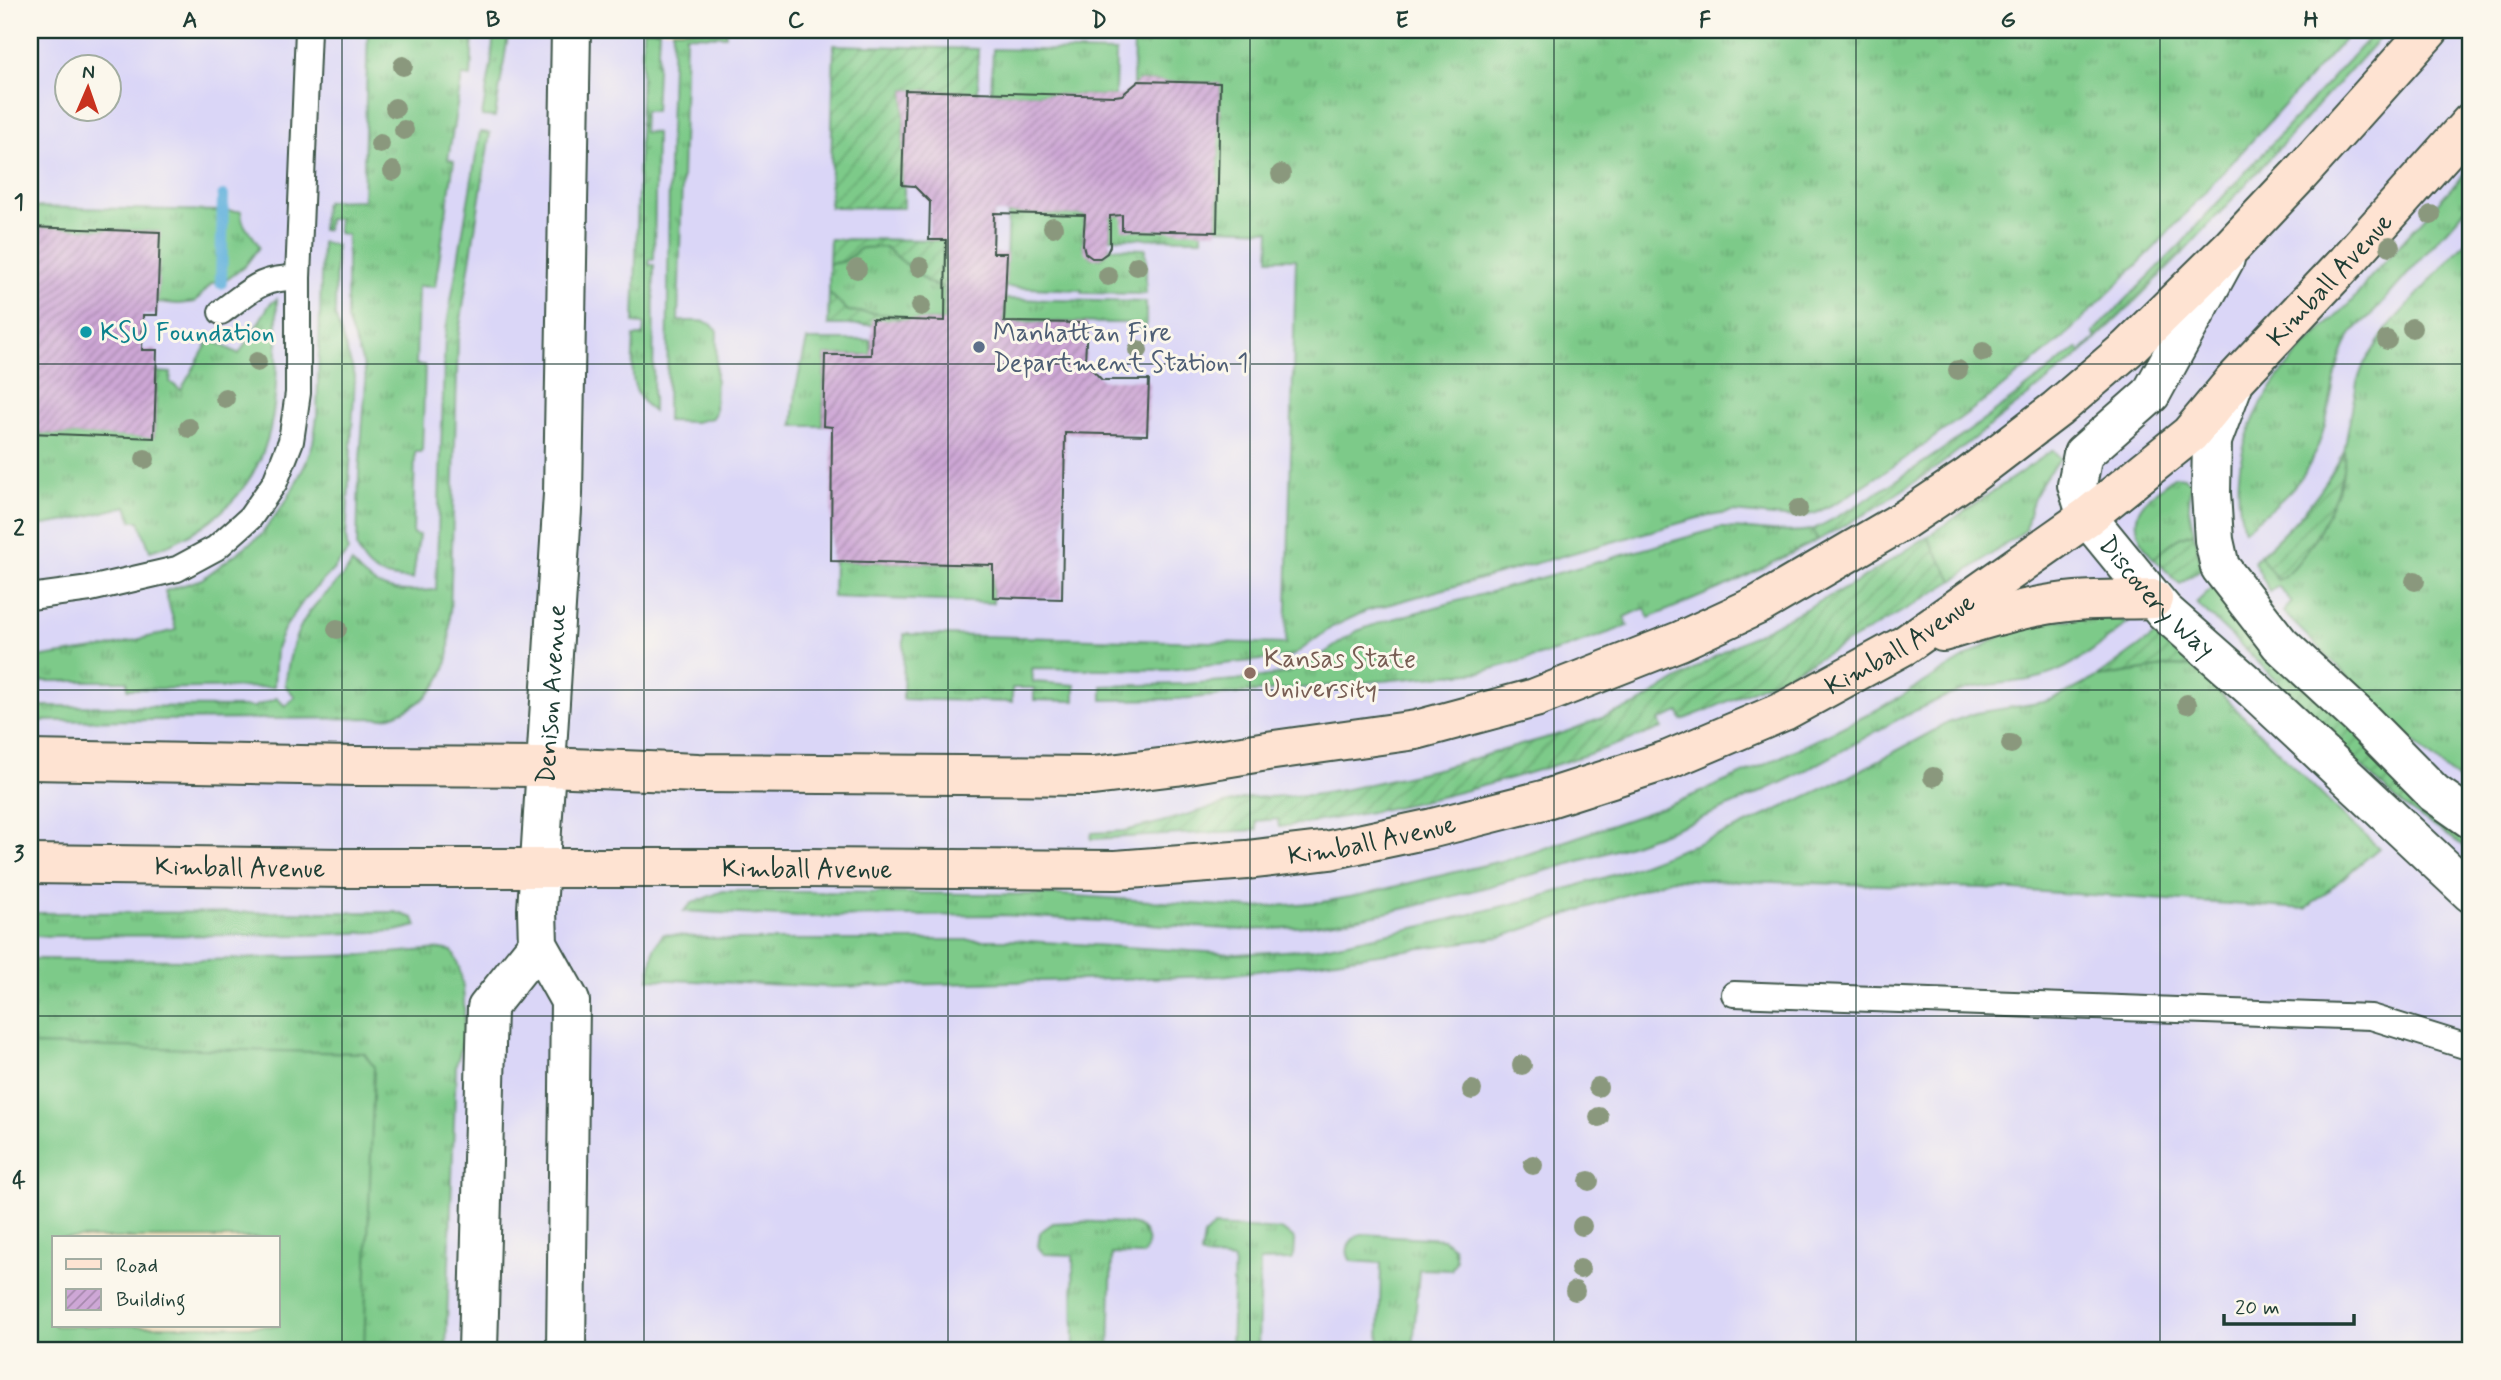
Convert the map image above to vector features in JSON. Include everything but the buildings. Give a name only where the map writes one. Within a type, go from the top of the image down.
[{"type":"main road","points":[[30,760],[546,767],[698,773],[1093,776],[1416,730],[1535,698],[1680,640],[1760,604],[1903,520],[1968,477],[2127,349],[2232,246],[2429,30]]},
{"type":"main road","name":"Kimball Avenue","points":[[30,864],[344,868],[1116,870],[1247,860],[1330,850],[1433,828],[1543,800],[1668,760],[1784,711],[1905,645],[2087,517],[2190,434],[2234,381],[2346,262],[2471,122]]},
{"type":"main road","points":[[1905,645],[1990,617],[2036,607],[2076,601],[2153,599]]},
{"type":"street","name":"Denison Avenue","points":[[538,944],[540,867],[563,494],[571,30]]},
{"type":"street","name":"Discovery Way","points":[[2232,246],[2151,394],[2082,454],[2077,485],[2087,517],[2153,599],[2467,887]]},
{"type":"street","points":[[2234,381],[2213,441],[2211,494],[2214,540],[2220,567],[2280,644],[2358,716],[2434,793],[2471,819]]},
{"type":"street","points":[[478,1350],[487,1008],[538,944],[570,1001],[566,1350]]},
{"type":"lane","points":[[30,597],[90,589],[177,569],[216,548],[250,518],[275,482],[292,441],[298,393],[298,278],[308,30]]},
{"type":"lane","points":[[220,312],[262,282],[278,278],[298,278]]},
{"type":"lane","points":[[1734,994],[2371,1017],[2471,1048]]},
{"type":"shaded area","name":"Kansas State University","points":[[30,30],[2471,30],[2471,1350],[30,1350]]},
{"type":"green space","points":[[368,30],[473,30],[471,77],[462,76],[448,159],[454,161],[435,287],[418,286],[416,365],[425,365],[422,452],[415,452],[413,534],[419,535],[413,579],[394,578],[372,570],[361,557],[357,547],[366,381],[364,366],[347,320],[347,235],[338,233],[338,219],[328,219],[327,230],[322,230],[324,206],[327,201],[363,200]]},
{"type":"green space","points":[[494,30],[509,30],[495,117],[482,116]]},
{"type":"green space","points":[[643,30],[659,30],[655,111],[644,111],[643,132],[656,133],[654,259],[650,259],[649,265],[654,265],[653,412],[638,395],[632,368],[634,336],[643,336],[644,324],[634,323]]},
{"type":"green space","points":[[673,30],[726,30],[726,36],[686,35],[678,321],[705,322],[717,331],[715,412],[712,418],[695,422],[667,421]]},
{"type":"green space","points":[[1124,30],[2353,30],[2154,248],[2063,338],[1999,390],[1903,460],[1816,513],[1801,517],[1784,517],[1733,512],[1698,518],[1366,611],[1332,627],[1294,655],[1280,658],[1168,670],[1032,668],[1033,682],[1075,685],[1075,701],[1034,700],[1034,688],[1012,688],[1012,702],[903,699],[904,634],[1286,644],[1296,259],[1269,259],[1270,230],[1217,228],[1220,84],[1139,81],[1133,85],[1134,39],[1123,38]]},
{"type":"green space","points":[[2376,30],[2387,30],[2182,254],[2182,243],[2198,224]]},
{"type":"green space","points":[[834,45],[978,49],[978,92],[905,90],[902,185],[904,208],[830,207]]},
{"type":"green space","points":[[993,49],[1116,52],[1115,96],[991,93]]},
{"type":"green space","points":[[480,132],[490,133],[458,339],[449,651],[442,676],[435,687],[418,703],[383,718],[30,721],[30,706],[254,707],[277,698],[285,706],[295,697],[285,685],[298,632],[316,604],[340,580],[352,563],[370,581],[380,586],[400,591],[436,590],[445,336]]},
{"type":"green space","points":[[2471,166],[2471,203],[2376,310],[2355,329],[2344,347],[2320,441],[2304,474],[2279,502],[2244,530],[2239,502],[2239,476],[2243,450],[2263,402],[2294,359],[2348,304]]},
{"type":"green space","points":[[30,207],[220,211],[218,282],[212,283],[195,302],[157,302],[159,232],[30,227]]},
{"type":"green space","points":[[225,211],[241,211],[243,223],[259,247],[245,266],[224,282]]},
{"type":"green space","points":[[1008,213],[1085,215],[1083,245],[1092,258],[1101,258],[1109,248],[1146,249],[1146,294],[1082,293],[1082,290],[1005,287]]},
{"type":"green space","points":[[1122,215],[1202,231],[1202,239],[1110,238],[1110,216]]},
{"type":"green space","points":[[2471,236],[2471,791],[2416,744],[2283,612],[2292,602],[2278,586],[2270,592],[2254,562],[2260,555],[2278,580],[2294,567],[2313,542],[2342,480],[2344,451],[2357,382],[2364,364],[2388,327]]},
{"type":"green space","points":[[830,239],[946,240],[945,288],[929,283],[885,247],[861,248],[845,261],[829,264]]},
{"type":"green space","points":[[322,242],[336,245],[335,316],[355,376],[346,538],[348,551],[304,600],[284,629],[276,649],[274,687],[127,689],[127,681],[30,681],[30,659],[108,647],[176,630],[165,591],[202,579],[261,535],[288,498],[313,443],[317,417]]},
{"type":"green space","points":[[2182,243],[2182,254],[2075,359],[1940,465],[1874,509],[1818,540],[1812,530],[1865,501],[1942,450],[2077,348],[2081,352],[2096,338],[2093,333]]},
{"type":"green space","points":[[872,246],[889,248],[924,279],[945,288],[945,321],[902,320],[890,315],[848,311],[829,293],[829,264],[845,261],[858,249]]},
{"type":"green space","points":[[829,293],[848,311],[890,315],[902,320],[872,325],[828,325]]},
{"type":"green space","points":[[277,299],[276,386],[267,441],[257,467],[241,491],[220,513],[187,536],[150,551],[139,521],[132,521],[127,506],[68,521],[30,527],[30,433],[154,437],[157,372],[171,373],[170,382],[181,390],[210,339],[239,354],[270,304]]},
{"type":"green space","points":[[1005,299],[1146,302],[1146,337],[1136,324],[1130,323],[1004,322]]},
{"type":"green space","points":[[807,340],[871,340],[871,355],[825,355],[823,426],[793,426],[796,388]]},
{"type":"green space","points":[[2053,450],[2061,459],[2047,474],[2037,491],[2026,530],[1953,581],[1927,537]]},
{"type":"green space","points":[[2344,451],[2340,482],[2323,523],[2300,559],[2288,573],[2277,580],[2260,555],[2307,507],[2327,481]]},
{"type":"green space","points":[[2175,476],[2184,477],[2190,483],[2189,508],[2194,533],[2176,540],[2154,559],[2139,535],[2138,514],[2148,498]]},
{"type":"green space","points":[[1720,528],[1788,532],[1812,530],[1818,540],[1735,582],[1649,618],[1645,608],[1624,617],[1628,626],[1557,651],[1481,672],[1180,699],[1102,700],[1102,686],[1186,684],[1287,673],[1313,661],[1357,631],[1382,622]]},
{"type":"green space","points":[[2194,533],[2202,568],[2180,584],[2154,559],[2176,540]]},
{"type":"green space","points":[[1927,537],[1953,581],[1854,639],[1752,691],[1682,720],[1679,712],[1659,720],[1662,728],[1615,745],[1473,789],[1328,820],[1279,827],[1278,819],[1256,821],[1257,830],[1091,839],[1092,833],[1124,831],[1246,798],[1312,795],[1441,768],[1563,733],[1638,704],[1727,649],[1854,584]]},
{"type":"green space","points":[[834,561],[993,565],[993,603],[833,597]]},
{"type":"green space","points":[[2215,585],[2259,638],[2246,650],[2196,603]]},
{"type":"green space","points":[[2110,618],[2128,623],[2069,666],[2042,677],[1955,693],[1913,712],[1791,778],[1691,822],[1585,860],[1443,899],[1344,921],[1244,930],[1003,915],[799,917],[684,911],[692,903],[723,891],[1062,895],[1252,908],[1322,902],[1360,895],[1522,856],[1670,805],[1766,764],[1867,715],[2012,629],[2034,621]]},
{"type":"green space","points":[[2155,635],[2194,667],[2171,666],[2097,677]]},
{"type":"green space","points":[[2259,638],[2471,834],[2471,851],[2404,806],[2375,780],[2246,650]]},
{"type":"green space","points":[[2171,666],[2194,667],[2338,811],[2379,848],[2306,909],[1984,888],[1672,879],[1501,937],[1221,976],[832,987],[649,979],[654,948],[663,934],[729,940],[1011,940],[1239,954],[1314,949],[1536,898],[1619,873],[1738,828],[1848,777],[1948,723],[1976,713],[2044,702],[2097,677]]},
{"type":"green space","points":[[395,912],[414,918],[417,926],[396,931],[306,935],[30,936],[30,913]]},
{"type":"green space","points":[[441,949],[452,951],[461,976],[464,1023],[456,1065],[446,1350],[30,1350],[30,959],[206,960],[364,955]]},
{"type":"green space","points":[[30,1045],[364,1053],[374,1067],[364,1350],[30,1350]]},
{"type":"green space","points":[[1053,1223],[1130,1224],[1137,1226],[1146,1235],[1147,1243],[1143,1255],[1112,1254],[1109,1350],[1074,1350],[1073,1255],[1044,1254],[1038,1247],[1040,1232]]},
{"type":"green space","points":[[1214,1226],[1283,1230],[1295,1243],[1291,1260],[1260,1261],[1258,1350],[1231,1350],[1234,1260],[1205,1257],[1201,1254],[1204,1236]]},
{"type":"green space","points":[[1362,1234],[1443,1239],[1454,1248],[1456,1261],[1451,1270],[1419,1269],[1413,1350],[1379,1350],[1381,1263],[1351,1261],[1348,1253],[1351,1241]]},
{"type":"waterway","points":[[221,283],[223,196]]},
{"type":"place","name":"KSU Foundation","points":[[86,332]]},
{"type":"place","name":"Manhattan Fire Department Station 1","points":[[979,347]]},
{"type":"place","name":"Kansas State University","points":[[1250,673]]}]
